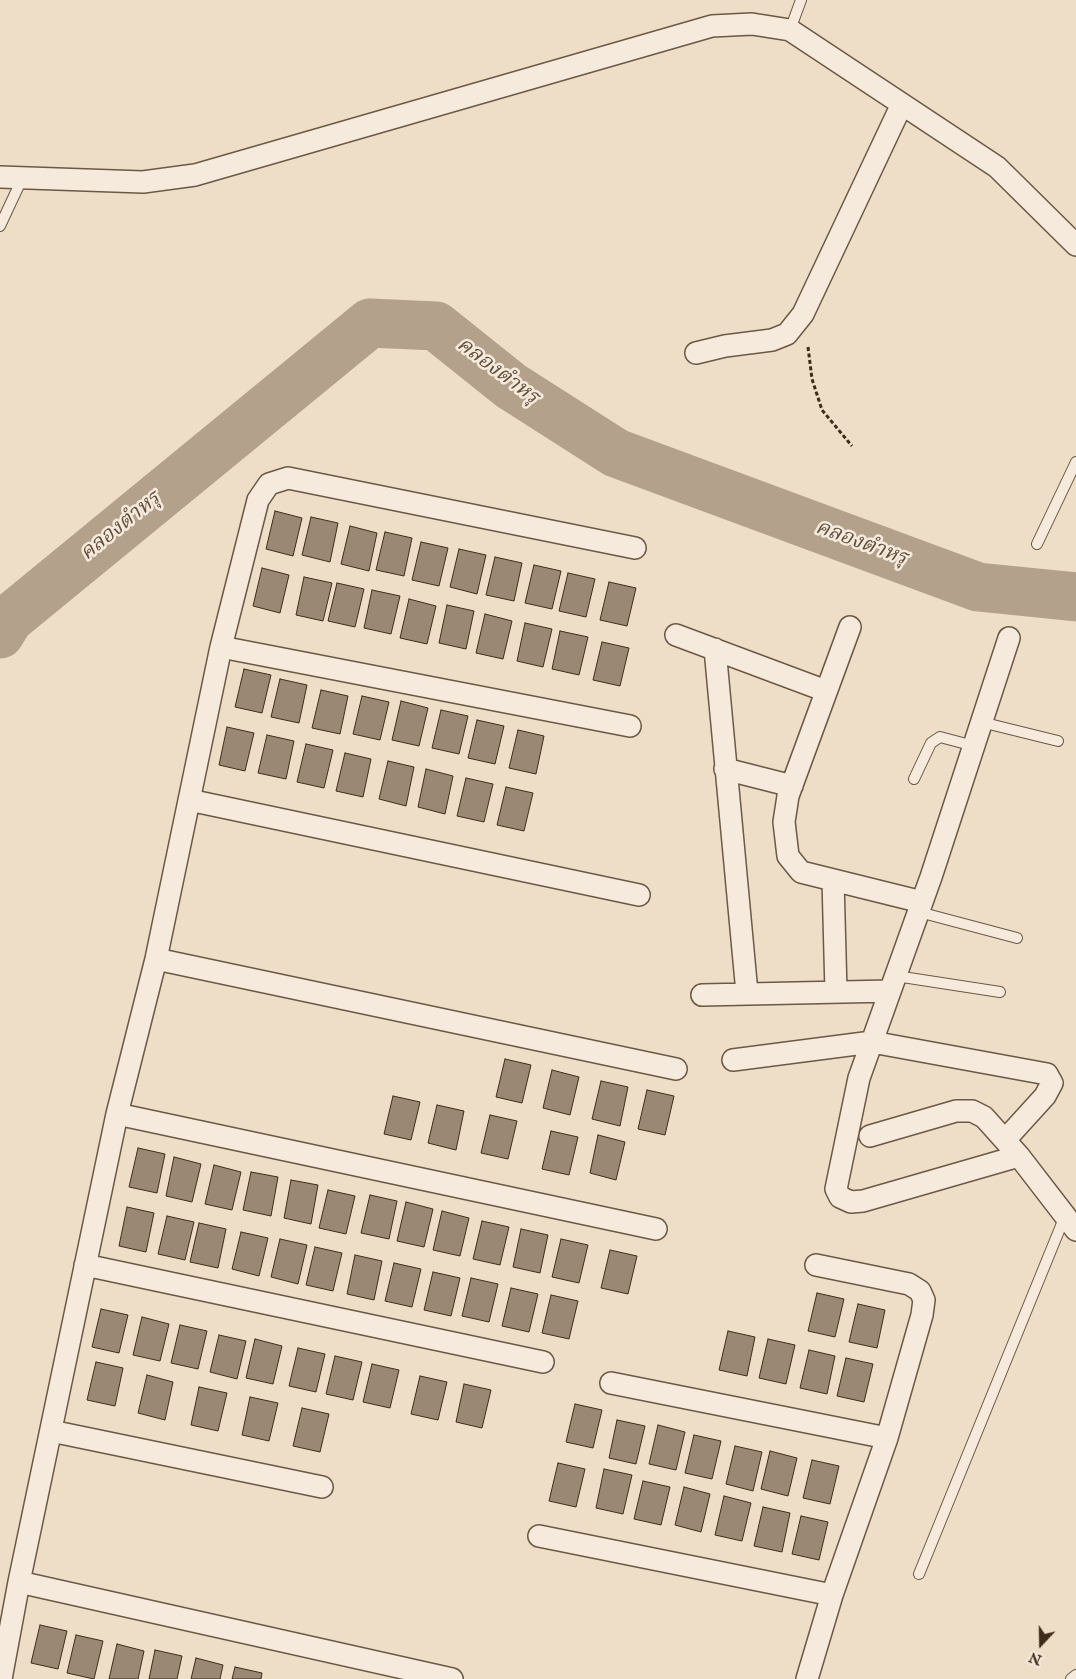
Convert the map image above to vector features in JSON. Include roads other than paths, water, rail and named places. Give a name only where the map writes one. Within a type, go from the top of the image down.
[{"type":"street","points":[[0,177],[143,182],[195,175],[712,26],[752,24],[790,30],[997,167],[1076,245]]},
{"type":"street","points":[[696,353],[725,346],[772,340],[787,334],[802,314],[902,104]]},
{"type":"street","points":[[1,1679],[18,1582],[116,1114],[156,959],[221,647],[258,500],[269,484],[288,478],[635,548]]},
{"type":"street","points":[[850,626],[792,786],[784,822],[788,856],[801,872],[921,907]]},
{"type":"street","points":[[676,634],[826,691]]},
{"type":"street","points":[[1009,638],[921,907],[859,1078],[836,1189],[840,1197],[851,1202],[863,1201],[1019,1156]]},
{"type":"street","points":[[221,647],[630,726]]},
{"type":"street","points":[[715,649],[747,993]]},
{"type":"street","points":[[725,769],[792,786]]},
{"type":"street","points":[[190,800],[639,895]]},
{"type":"street","points":[[833,880],[836,992]]},
{"type":"street","points":[[156,959],[676,1069]]},
{"type":"street","points":[[702,995],[836,992],[893,983]]},
{"type":"street","points":[[733,1060],[872,1042],[1047,1074],[1052,1083],[1045,1096],[1005,1140]]},
{"type":"street","points":[[870,1136],[956,1111],[972,1111],[984,1117],[1005,1140],[1071,1223]]},
{"type":"street","points":[[116,1114],[656,1229]]},
{"type":"street","points":[[807,1679],[832,1595],[886,1438],[922,1315],[924,1300],[920,1290],[909,1284],[816,1265]]},
{"type":"street","points":[[85,1266],[543,1362]]},
{"type":"street","points":[[610,1383],[886,1438]]},
{"type":"street","points":[[51,1431],[322,1487]]},
{"type":"street","points":[[539,1536],[832,1595]]},
{"type":"street","points":[[18,1582],[452,1679]]},
{"type":"lane","points":[[790,30],[801,0]]},
{"type":"lane","points":[[0,226],[22,179]]},
{"type":"lane","points":[[1037,544],[1076,462]]},
{"type":"lane","points":[[981,722],[1058,741]]},
{"type":"lane","points":[[914,779],[931,743],[940,737],[974,746]]},
{"type":"lane","points":[[921,907],[1017,938]]},
{"type":"lane","points":[[893,983],[1000,992]]},
{"type":"lane","points":[[919,1574],[1071,1223]]},
{"type":"lane","points":[[1071,1679],[1076,1675]]},
{"type":"waterway","name":"คลองตำหรุ","points":[[0,634],[9,619],[370,323],[436,326],[511,386],[616,453],[978,587],[1076,597]]}]
